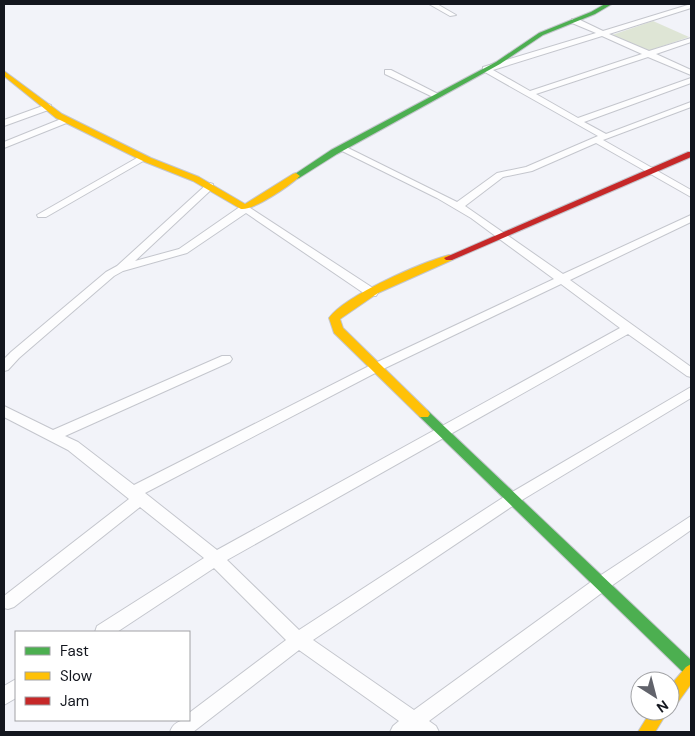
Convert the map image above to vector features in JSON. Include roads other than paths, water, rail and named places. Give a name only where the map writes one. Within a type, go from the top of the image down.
[{"type":"street","points":[[432,4],[452,15]]},
{"type":"street","points":[[120,269],[183,251],[245,208],[341,148],[486,69],[541,34],[575,21],[609,4]]},
{"type":"street","points":[[486,69],[691,6]]},
{"type":"street","points":[[575,21],[691,73]]},
{"type":"street","points":[[529,94],[691,40]]},
{"type":"street","points":[[486,69],[578,121],[651,171],[691,194]]},
{"type":"street","points":[[388,72],[436,95]]},
{"type":"street","points":[[4,73],[66,120],[142,158],[210,186],[372,293]]},
{"type":"street","points":[[578,121],[691,80]]},
{"type":"street","points":[[458,206],[500,175],[529,170],[601,138],[691,104]]},
{"type":"street","points":[[4,123],[48,107]]},
{"type":"street","points":[[4,145],[66,120]]},
{"type":"street","points":[[341,148],[458,206],[503,235],[691,373]]},
{"type":"street","points":[[680,685],[691,671],[338,330],[334,318],[372,293],[691,154]]},
{"type":"street","points":[[42,215],[142,158]]},
{"type":"street","points":[[4,367],[15,354],[103,279],[120,269],[210,186]]},
{"type":"street","points":[[8,602],[137,495],[377,367],[691,218]]},
{"type":"street","points":[[105,631],[215,559],[442,430],[629,328]]},
{"type":"street","points":[[54,435],[226,359]]},
{"type":"street","points":[[179,732],[300,639],[512,499],[691,392]]},
{"type":"street","points":[[4,411],[73,446],[137,495],[215,559],[286,631],[430,732]]},
{"type":"street","points":[[399,732],[601,584],[691,522]]},
{"type":"street","points":[[4,696],[15,689]]},
{"type":"street","points":[[646,732],[653,721]]}]
